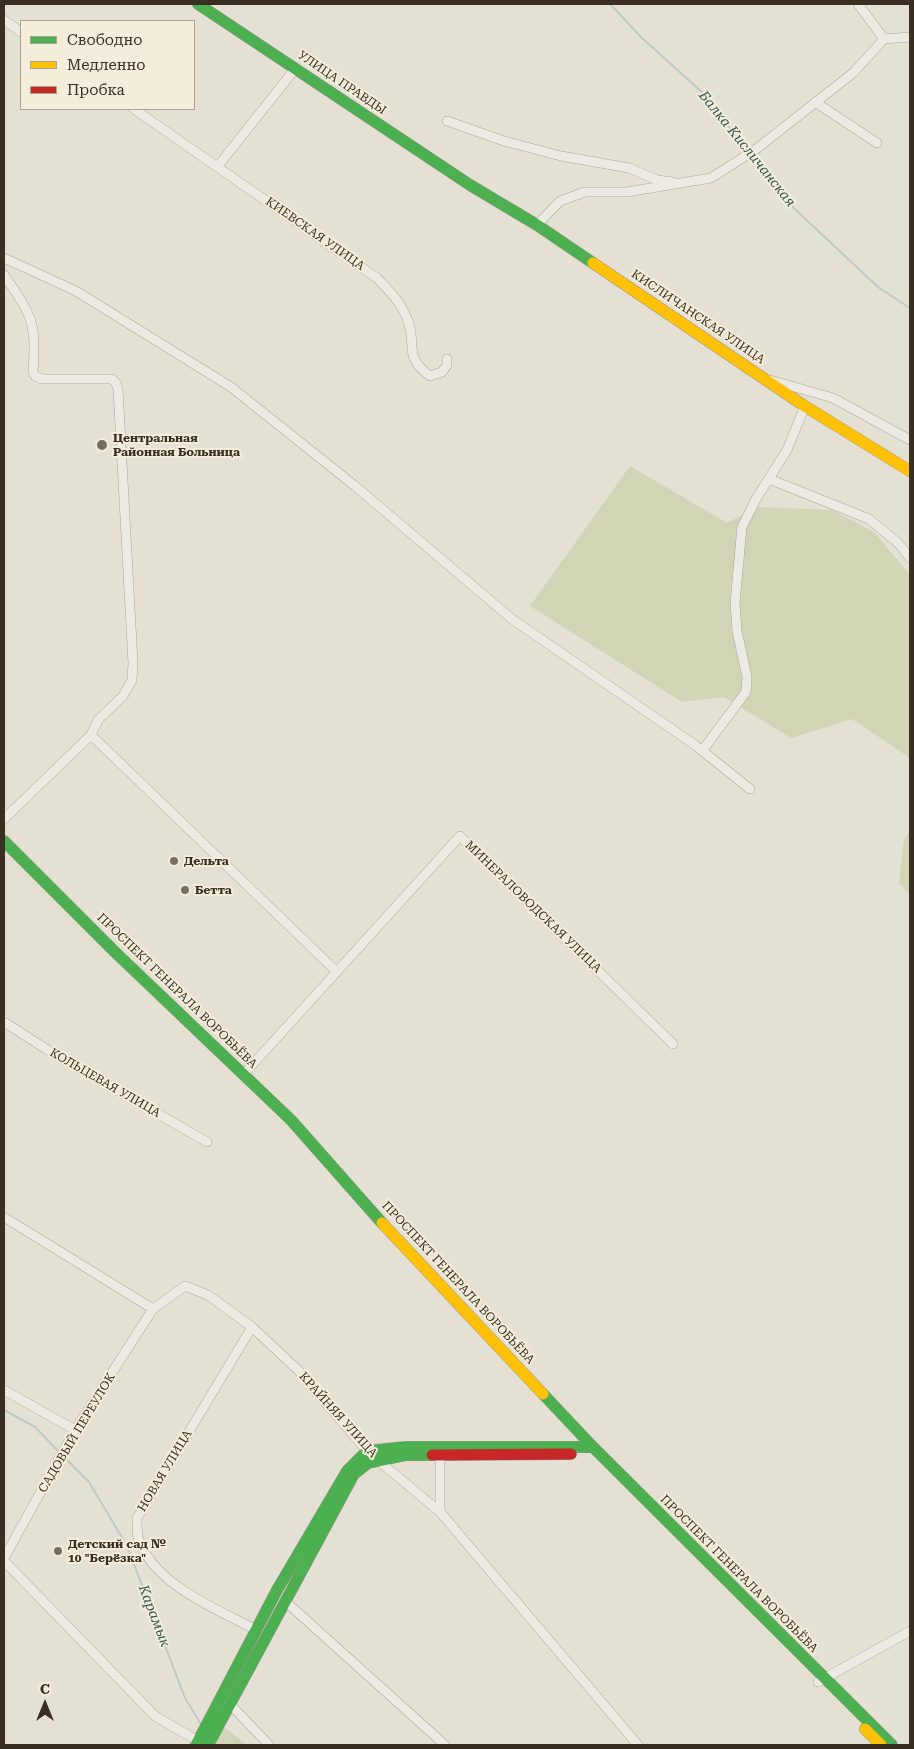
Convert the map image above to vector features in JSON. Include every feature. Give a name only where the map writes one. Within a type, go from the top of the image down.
[{"type":"main road","name":"УЛИЦА ПРАВДЫ","points":[[198,4],[470,185]]},
{"type":"main road","name":"КИСЛИЧАНСКАЯ УЛИЦА","points":[[470,185],[536,226],[805,406],[910,471]]},
{"type":"main road","name":"ПРОСПЕКТ ГЕНЕРАЛА ВОРОБЬЁВА","points":[[4,841],[115,952],[290,1120],[591,1450]]},
{"type":"main road","name":"ПРОСПЕКТ ГЕНЕРАЛА ВОРОБЬЁВА","points":[[4,848],[283,1123],[591,1450],[821,1680],[881,1745]]},
{"type":"main road","points":[[223,1707],[256,1630],[277,1590],[347,1471],[367,1451],[406,1446],[591,1450]]},
{"type":"main road","points":[[201,1744],[285,1601],[354,1474],[368,1462],[406,1455],[591,1450]]},
{"type":"main road","name":"ПРОСПЕКТ ГЕНЕРАЛА ВОРОБЬЁВА","points":[[821,1680],[892,1745]]},
{"type":"street","points":[[858,4],[884,38]]},
{"type":"street","points":[[4,20],[20,31]]},
{"type":"street","points":[[536,226],[560,201],[585,192],[627,192],[711,178],[755,150],[853,73],[884,38],[910,37]]},
{"type":"street","points":[[218,166],[295,69]]},
{"type":"street","points":[[815,102],[877,143]]},
{"type":"street","name":"КИЕВСКАЯ УЛИЦА","points":[[135,110],[377,278],[400,302],[409,323],[412,358],[419,368],[430,376],[442,372],[448,365],[446,359]]},
{"type":"street","points":[[447,121],[504,141],[561,156],[629,168],[657,180],[682,183]]},
{"type":"street","points":[[4,258],[76,291],[231,387],[355,486],[512,619],[702,751],[750,789]]},
{"type":"street","points":[[4,275],[29,316],[32,332],[34,372],[36,376],[42,379],[112,379],[116,383],[119,394],[133,663],[132,680],[123,696],[98,720],[91,735],[4,819]]},
{"type":"street","points":[[763,377],[833,398],[910,440]]},
{"type":"street","points":[[702,751],[746,692],[747,677],[737,631],[735,603],[742,528],[787,450],[805,406]]},
{"type":"street","points":[[769,479],[868,519],[898,544],[910,558]]},
{"type":"street","points":[[91,735],[337,972]]},
{"type":"street","name":"МИНЕРАЛОВОДСКАЯ УЛИЦА","points":[[243,1074],[460,836],[673,1044]]},
{"type":"street","name":"КОЛЬЦЕВАЯ УЛИЦА","points":[[4,1022],[54,1054],[207,1142]]},
{"type":"street","points":[[4,1217],[153,1309]]},
{"type":"street","name":"КРАЙНЯЯ УЛИЦА","points":[[153,1309],[185,1286],[208,1295],[252,1327],[299,1371],[367,1451],[440,1512],[638,1745]]},
{"type":"street","name":"САДОВЫЙ ПЕРЕУЛОК","points":[[153,1309],[75,1430],[4,1560],[155,1716],[201,1744]]},
{"type":"street","name":"НОВАЯ УЛИЦА","points":[[252,1327],[137,1518],[138,1537],[154,1567],[180,1589],[256,1630]]},
{"type":"street","points":[[4,1390],[75,1430]]},
{"type":"street","points":[[440,1454],[440,1512]]},
{"type":"street","points":[[285,1601],[445,1745]]},
{"type":"street","points":[[821,1680],[908,1632],[910,1625]]},
{"type":"street","points":[[223,1707],[269,1745]]},
{"type":"green space","points":[[630,466],[727,523],[758,507],[833,510],[875,533],[910,575],[910,758],[852,719],[791,738],[724,697],[682,702],[530,606]]},
{"type":"green space","points":[[910,830],[910,895],[899,883],[904,840]]},
{"type":"green space","points":[[216,1721],[247,1745],[205,1745]]},
{"type":"waterway","name":"Балка Кисличанская","points":[[610,4],[642,38],[703,93],[747,151]]},
{"type":"waterway","name":"Балка Кисличанская","points":[[752,157],[783,198],[878,287],[910,308]]},
{"type":"waterway","name":"Карамык","points":[[4,1410],[35,1427],[59,1452]]},
{"type":"waterway","name":"Карамык","points":[[64,1457],[89,1482],[127,1546],[185,1698],[202,1726]]},
{"type":"traffic: fast","points":[[198,4],[470,185],[537,225],[593,263]]},
{"type":"traffic: fast","points":[[4,841],[115,952],[291,1120],[382,1223]]},
{"type":"traffic: fast","points":[[543,1394],[593,1447],[892,1745]]},
{"type":"traffic: fast","points":[[196,1745],[277,1590],[347,1471],[367,1451],[406,1447],[593,1447]]},
{"type":"traffic: fast","points":[[208,1745],[354,1474],[368,1463],[406,1455],[432,1455]]},
{"type":"traffic: slow","points":[[593,263],[803,405],[910,471]]},
{"type":"traffic: slow","points":[[382,1223],[543,1394]]},
{"type":"traffic: slow","points":[[865,1729],[881,1745]]},
{"type":"traffic: jam","points":[[432,1455],[571,1454]]},
{"type":"place","name":"Центральная Районная Больница","points":[[102,445]]},
{"type":"place","name":"Дельта","points":[[174,861]]},
{"type":"place","name":"Бетта","points":[[185,890]]},
{"type":"place","name":"Детский сад № 10 \"Берёзка\"","points":[[58,1551]]}]
